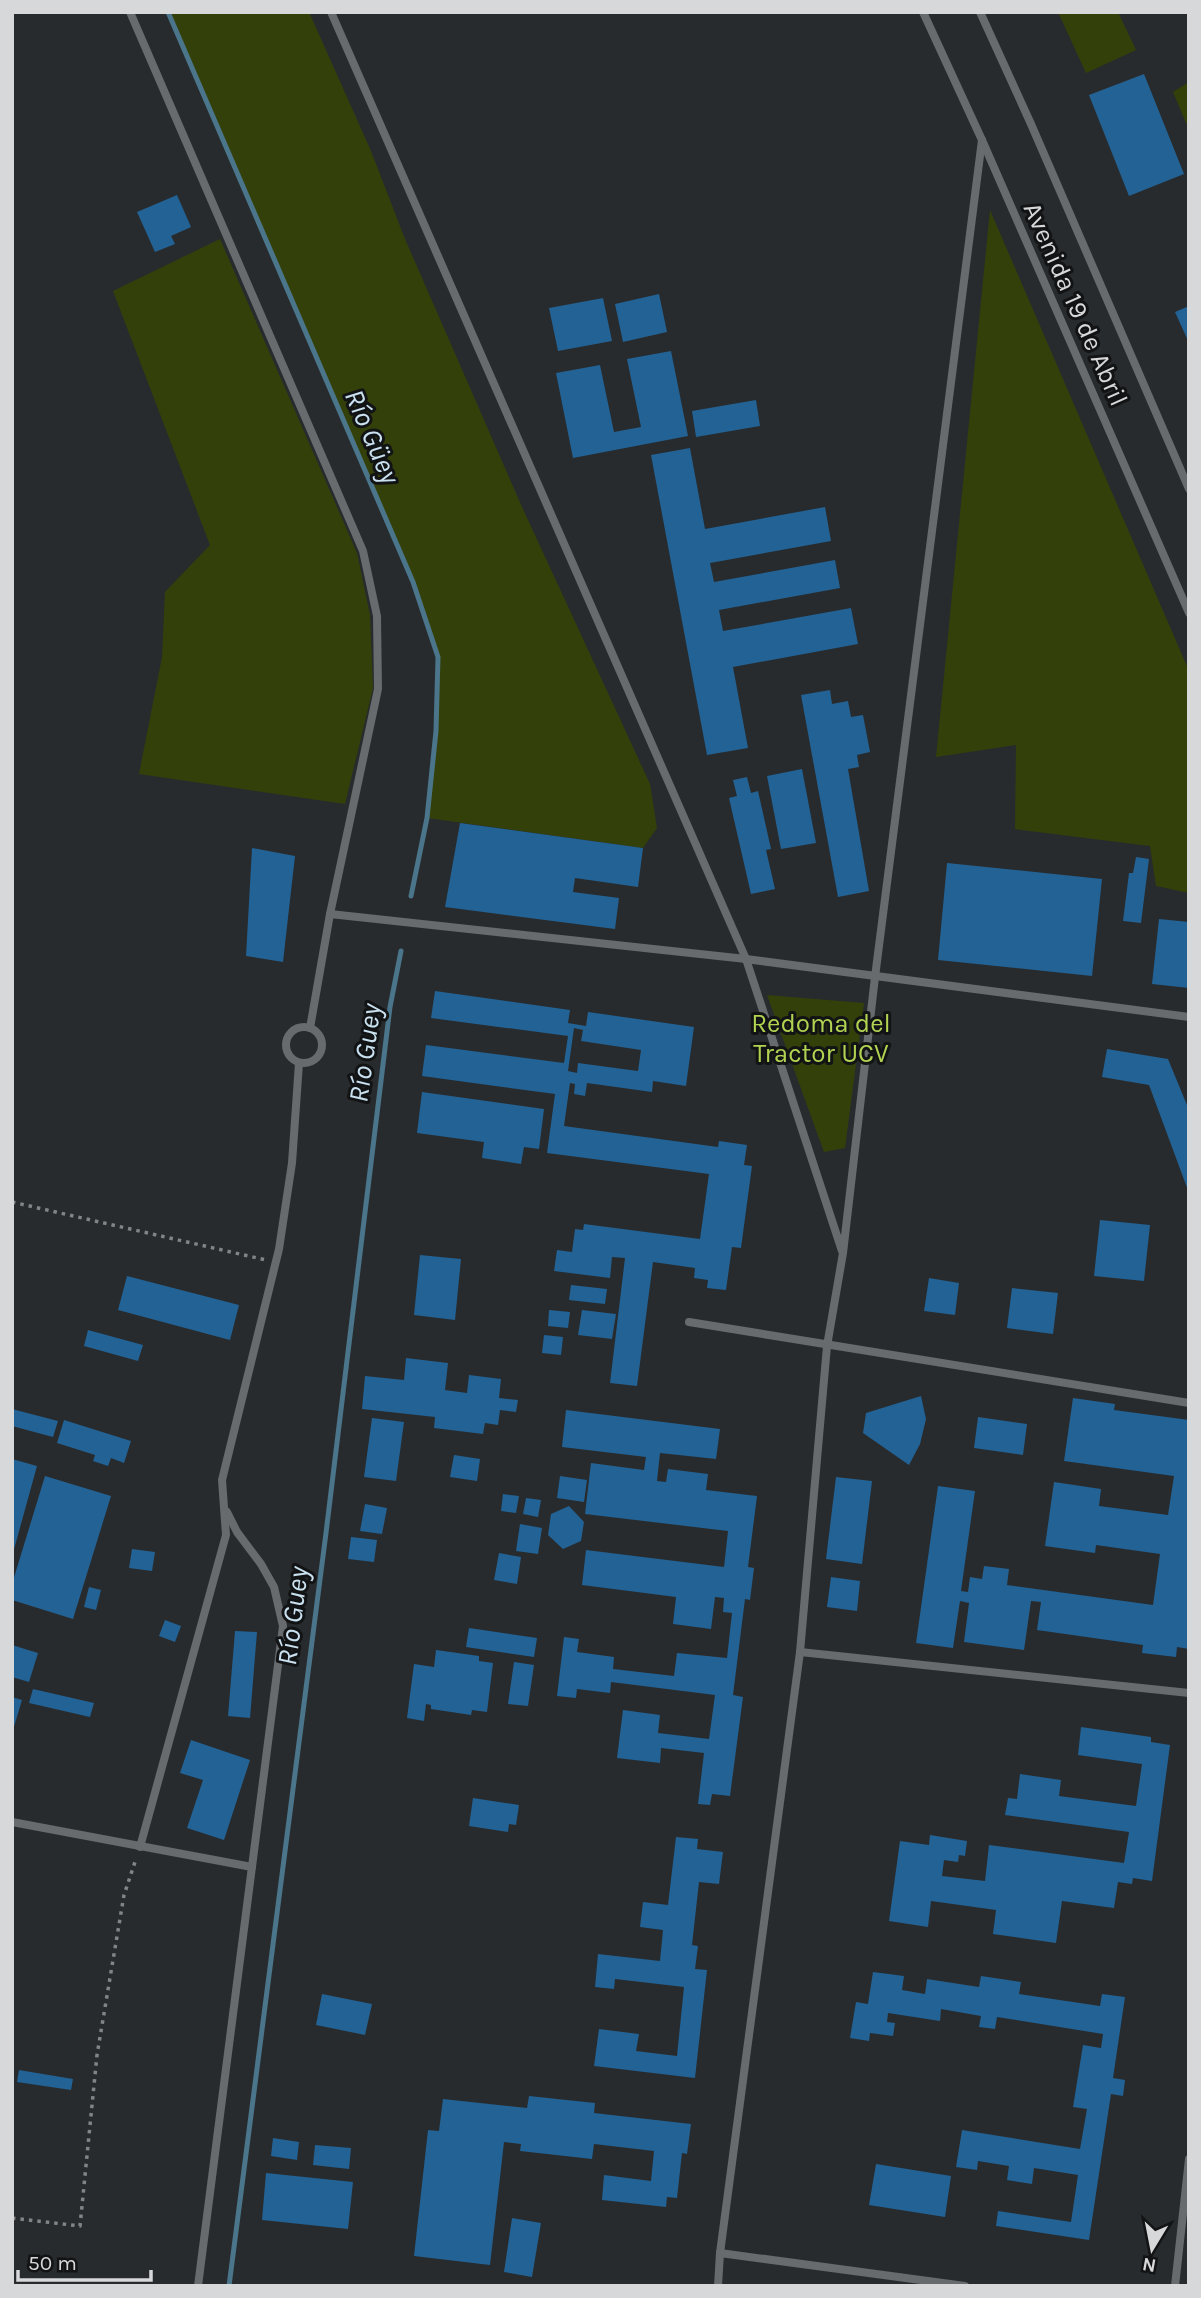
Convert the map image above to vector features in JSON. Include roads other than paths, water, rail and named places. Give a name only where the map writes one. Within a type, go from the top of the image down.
[{"type":"lane","points":[[131,12],[363,551],[377,616],[378,689],[330,914],[310,1028]]},
{"type":"lane","points":[[331,12],[746,959],[843,1253]]},
{"type":"lane","name":"Avenida 19 de Abril","points":[[923,12],[982,140],[1189,613]]},
{"type":"lane","name":"Avenida 19 de Abril","points":[[980,12],[1189,489]]},
{"type":"lane","points":[[718,2286],[720,2253],[800,1652],[827,1346],[843,1253],[875,977],[982,140]]},
{"type":"lane","points":[[330,914],[746,959],[1189,1017]]},
{"type":"lane","points":[[310,1028],[321,1037],[322,1050],[314,1061],[299,1063],[288,1054],[287,1040],[296,1029],[310,1028]]},
{"type":"lane","points":[[140,1847],[226,1535],[222,1480],[276,1262],[292,1163],[299,1063]]},
{"type":"lane","points":[[689,1322],[1189,1403]]},
{"type":"lane","points":[[198,2286],[283,1626],[274,1587],[237,1532],[225,1506]]},
{"type":"lane","points":[[800,1652],[1189,1693]]},
{"type":"lane","points":[[12,1822],[253,1867]]},
{"type":"lane","points":[[1175,2286],[1189,2159]]},
{"type":"lane","points":[[720,2253],[965,2286]]},
{"type":"waterway","name":"Río Güey","points":[[168,12],[413,582],[438,657],[436,731],[427,818],[411,896]]},
{"type":"waterway","name":"Río Guey","points":[[229,2286],[326,1533],[390,1007],[401,951]]},
{"type":"park label","name":"Redoma del Tractor UCV","points":[[821,1038]]}]
